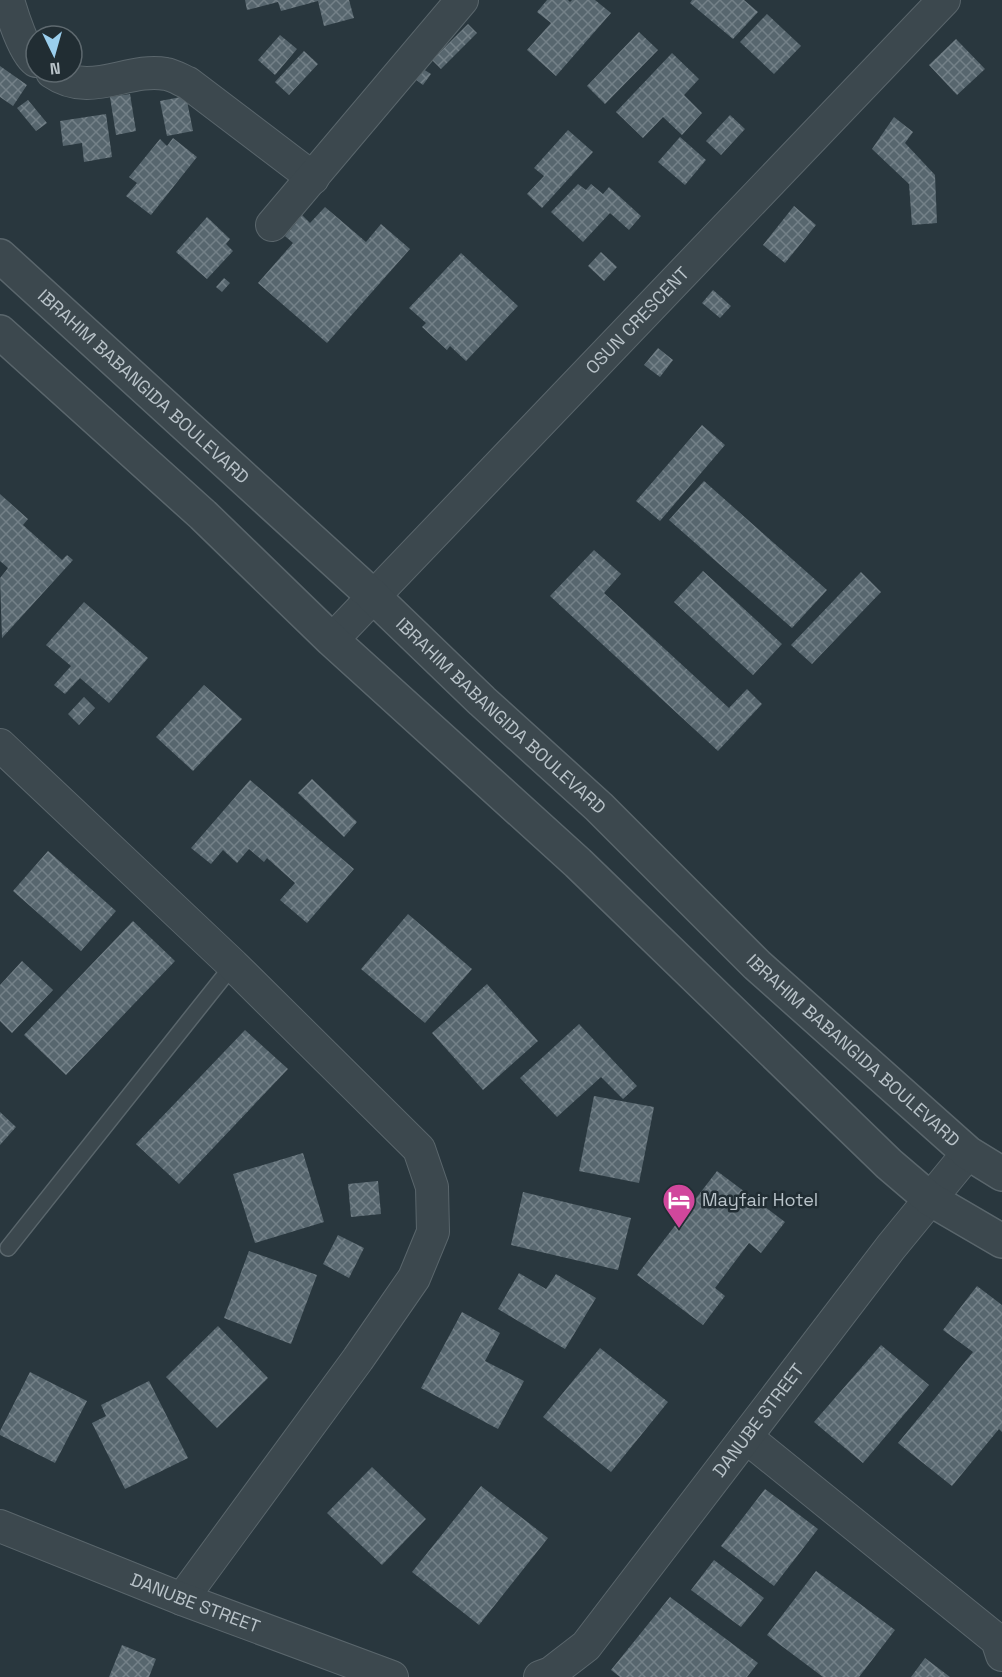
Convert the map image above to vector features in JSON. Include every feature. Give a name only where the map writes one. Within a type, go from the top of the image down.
[{"type":"street","points":[[8,0],[24,43]]},
{"type":"street","points":[[272,225],[462,0]]},
{"type":"street","name":"OSUN CRESCENT","points":[[332,639],[944,0]]},
{"type":"street","points":[[84,82],[96,84],[143,74],[167,74],[188,83],[313,178]]},
{"type":"street","name":"IBRAHIM BABANGIDA BOULEVARD","points":[[0,256],[373,596],[482,701],[599,807],[757,965],[968,1153],[1002,1174]]},
{"type":"street","points":[[0,332],[203,515],[332,639],[578,863],[864,1140],[930,1200],[1002,1241]]},
{"type":"street","points":[[4,758],[233,965],[419,1149],[432,1187],[434,1232],[414,1278],[358,1359],[182,1599]]},
{"type":"street","name":"DANUBE STREET","points":[[549,1676],[586,1646],[891,1247],[968,1153]]},
{"type":"street","points":[[746,1437],[997,1640],[1002,1655]]},
{"type":"street","name":"DANUBE STREET","points":[[0,1526],[182,1599],[392,1677]]},
{"type":"street","points":[[1000,1677],[1002,1670]]},
{"type":"lane","points":[[8,1248],[233,965]]},
{"type":"building","points":[[245,0],[349,0],[354,18],[324,26],[318,1],[281,11],[278,2],[247,10]]},
{"type":"building","points":[[547,0],[568,0],[570,2],[572,0],[595,0],[611,13],[556,76],[527,50],[551,23],[537,12]]},
{"type":"building","points":[[692,0],[744,0],[758,12],[733,39],[690,3]]},
{"type":"building","points":[[767,14],[801,46],[774,74],[740,42]]},
{"type":"building","points":[[468,24],[477,33],[441,69],[432,60]]},
{"type":"building","points":[[639,32],[658,50],[605,104],[587,86]]},
{"type":"building","points":[[280,35],[297,49],[275,75],[258,60]]},
{"type":"building","points":[[956,39],[985,69],[957,95],[929,65]]},
{"type":"building","points":[[304,51],[318,64],[289,95],[275,82]]},
{"type":"building","points":[[672,53],[699,79],[684,95],[702,113],[682,135],[663,117],[643,138],[616,112]]},
{"type":"building","points":[[0,66],[27,85],[13,106],[0,97]]},
{"type":"building","points":[[423,69],[431,74],[423,85],[415,79]]},
{"type":"building","points":[[130,94],[136,131],[116,135],[110,97]]},
{"type":"building","points":[[186,96],[193,131],[167,136],[160,101]]},
{"type":"building","points":[[28,100],[47,123],[36,131],[17,108]]},
{"type":"building","points":[[106,114],[112,157],[84,162],[82,143],[63,146],[60,121]]},
{"type":"building","points":[[730,115],[745,129],[721,155],[706,141]]},
{"type":"building","points":[[894,117],[913,132],[905,143],[935,175],[937,223],[912,225],[909,184],[872,149]]},
{"type":"building","points":[[568,130],[593,152],[542,208],[527,194],[544,176],[534,168]]},
{"type":"building","points":[[680,137],[706,160],[685,185],[658,162]]},
{"type":"building","points":[[173,138],[197,157],[151,215],[126,196],[137,183],[129,177],[160,139],[167,146]]},
{"type":"building","points":[[578,184],[586,190],[591,184],[603,194],[609,187],[641,216],[629,230],[610,213],[583,242],[551,212]]},
{"type":"building","points":[[794,206],[816,225],[785,263],[763,245]]},
{"type":"building","points":[[325,207],[366,242],[381,224],[410,249],[327,343],[258,283],[293,243],[285,236],[302,215],[310,223]]},
{"type":"building","points":[[207,217],[230,239],[226,244],[233,251],[207,279],[176,252]]},
{"type":"building","points":[[601,252],[617,267],[604,281],[588,266]]},
{"type":"building","points":[[461,253],[518,306],[466,361],[450,346],[447,350],[422,327],[426,323],[409,308]]},
{"type":"building","points":[[224,278],[230,283],[222,292],[216,287]]},
{"type":"building","points":[[713,290],[731,306],[720,318],[702,303]]},
{"type":"building","points":[[658,348],[673,360],[660,377],[644,365]]},
{"type":"building","points":[[702,425],[725,445],[660,521],[636,501]]},
{"type":"building","points":[[704,481],[827,590],[792,628],[669,520]]},
{"type":"building","points":[[0,494],[28,519],[23,525],[62,560],[67,555],[73,560],[2,638],[0,578],[8,568],[0,561]]},
{"type":"building","points":[[594,550],[621,574],[604,593],[729,708],[747,689],[762,704],[718,751],[550,596]]},
{"type":"building","points":[[703,571],[782,644],[753,675],[674,602]]},
{"type":"building","points":[[861,572],[881,592],[812,664],[791,645]]},
{"type":"building","points":[[84,602],[148,658],[109,703],[80,678],[65,694],[54,685],[71,666],[46,645]]},
{"type":"building","points":[[204,685],[242,719],[193,771],[156,737]]},
{"type":"building","points":[[84,697],[95,708],[79,725],[68,714]]},
{"type":"building","points":[[312,779],[357,822],[344,837],[298,793]]},
{"type":"building","points":[[250,780],[354,869],[307,923],[280,900],[295,883],[267,858],[264,862],[249,849],[237,863],[223,850],[211,864],[191,848]]},
{"type":"building","points":[[48,851],[116,911],[81,951],[13,891]]},
{"type":"building","points":[[408,914],[472,969],[425,1023],[361,969]]},
{"type":"building","points":[[133,921],[175,961],[66,1075],[24,1035]]},
{"type":"building","points":[[22,961],[53,990],[12,1033],[0,1021],[0,985]]},
{"type":"building","points":[[487,984],[538,1041],[483,1090],[432,1033]]},
{"type":"building","points":[[579,1024],[637,1086],[623,1099],[601,1077],[557,1117],[520,1078]]},
{"type":"building","points":[[245,1030],[288,1069],[179,1184],[136,1144]]},
{"type":"building","points":[[594,1096],[654,1107],[639,1183],[579,1171]]},
{"type":"building","points":[[0,1112],[16,1127],[0,1145]]},
{"type":"building","points":[[303,1153],[324,1222],[255,1243],[233,1174]]},
{"type":"building","points":[[717,1171],[785,1222],[761,1253],[749,1243],[715,1288],[725,1296],[703,1325],[637,1275]]},
{"type":"building","points":[[378,1181],[381,1214],[351,1217],[348,1184]]},
{"type":"building","points":[[523,1192],[631,1218],[618,1270],[511,1245]]},
{"type":"building","points":[[338,1235],[364,1248],[349,1278],[323,1264]]},
{"type":"building","points":[[249,1251],[317,1275],[291,1344],[224,1318]]},
{"type":"building","points":[[519,1273],[546,1289],[556,1274],[596,1298],[565,1349],[498,1309]]},
{"type":"building","points":[[977,1286],[1002,1305],[1002,1432],[999,1429],[952,1486],[898,1443],[973,1352],[943,1330]]},
{"type":"building","points":[[462,1312],[500,1333],[485,1361],[524,1381],[498,1429],[421,1388]]},
{"type":"building","points":[[218,1326],[268,1378],[217,1428],[166,1377]]},
{"type":"building","points":[[881,1345],[929,1385],[863,1463],[814,1422]]},
{"type":"building","points":[[600,1348],[668,1402],[611,1472],[543,1417]]},
{"type":"building","points":[[30,1372],[87,1401],[55,1463],[0,1435]]},
{"type":"building","points":[[149,1381],[188,1458],[125,1489],[92,1423],[106,1416],[101,1405]]},
{"type":"building","points":[[372,1467],[426,1519],[382,1565],[327,1513]]},
{"type":"building","points":[[481,1486],[548,1538],[479,1625],[412,1572]]},
{"type":"building","points":[[765,1489],[818,1529],[774,1586],[721,1546]]},
{"type":"building","points":[[714,1560],[764,1598],[741,1627],[691,1590]]},
{"type":"building","points":[[816,1571],[895,1630],[859,1677],[823,1677],[767,1635]]},
{"type":"building","points":[[670,1597],[758,1663],[747,1677],[620,1677],[611,1670]]},
{"type":"building","points":[[122,1645],[156,1659],[149,1677],[109,1677]]},
{"type":"building","points":[[925,1658],[950,1677],[911,1677]]},
{"type":"place","name":"Mayfair Hotel","points":[[679,1229]]}]
